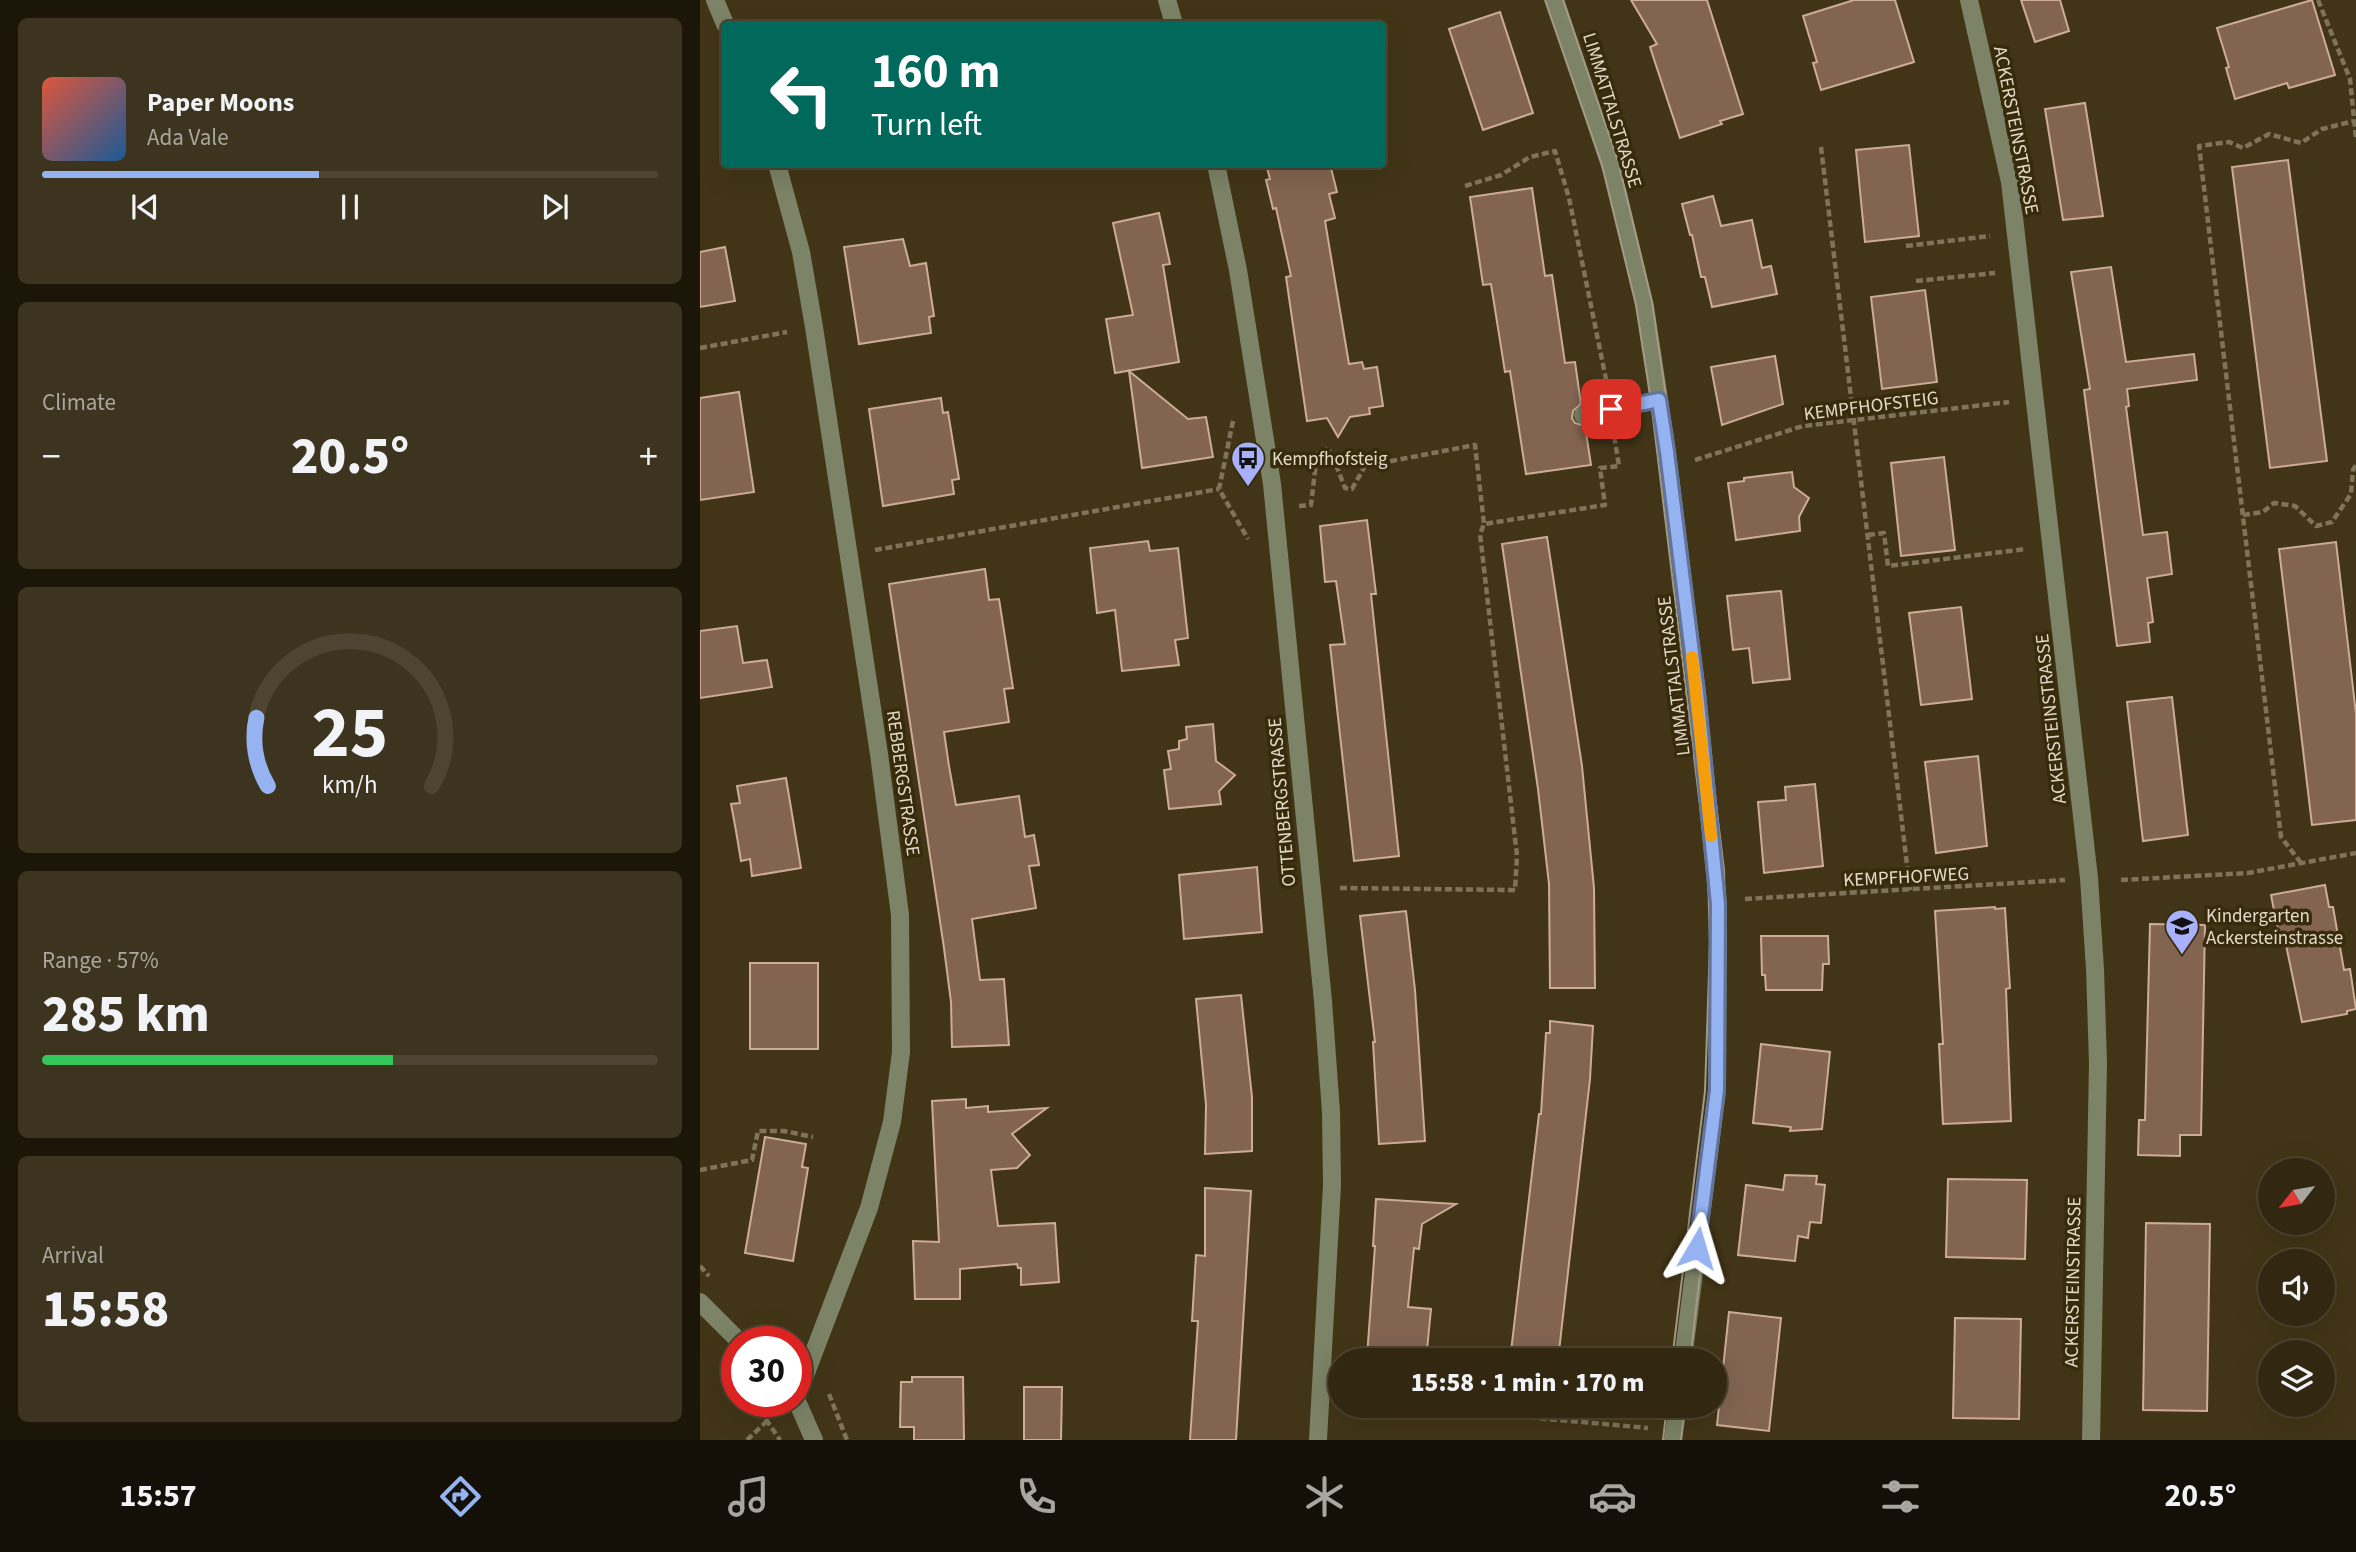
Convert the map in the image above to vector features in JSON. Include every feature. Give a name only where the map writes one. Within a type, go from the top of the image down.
[{"type":"street","points":[[715,0],[724,21]]},
{"type":"street","points":[[1167,0],[1173,21]]},
{"type":"street","name":"LIMMATTALSTRASSE","points":[[1555,0],[1614,177],[1644,307],[1659,400],[1695,679],[1718,904],[1717,1090],[1685,1348]]},
{"type":"street","name":"ACKERSTEINSTRASSE","points":[[1969,0],[2010,182],[2089,878],[2098,1063],[2091,1440]]},
{"type":"street","name":"REBBERGSTRASSE","points":[[777,168],[802,252],[875,727],[900,915],[901,1052],[892,1122],[869,1208],[812,1357]]},
{"type":"street","name":"OTTENBERGSTRASSE","points":[[1217,168],[1238,270],[1272,484],[1323,1001],[1331,1112],[1332,1185],[1318,1440]]},
{"type":"street","points":[[1583,415],[1659,400]]},
{"type":"street","points":[[700,1302],[724,1326]]},
{"type":"street","points":[[804,1417],[814,1440]]},
{"type":"street","points":[[1673,1440],[1676,1418]]},
{"type":"path","points":[[2318,0],[2354,87],[2356,138]]},
{"type":"path","points":[[2301,863],[2281,837],[2199,146],[2229,142],[2243,148],[2269,134],[2301,143],[2322,129],[2354,121]]},
{"type":"path","points":[[1821,147],[1910,890]]},
{"type":"path","points":[[1465,186],[1501,175],[1530,157],[1555,151],[1572,210],[1611,409],[1619,466],[1600,468],[1605,505],[1484,524]]},
{"type":"path","points":[[1906,246],[1995,235]]},
{"type":"path","points":[[1916,281],[1999,273]]},
{"type":"path","points":[[700,348],[787,332]]},
{"type":"path","name":"KEMPFHOFSTEIG","points":[[1691,461],[1803,426],[2017,401]]},
{"type":"path","points":[[1234,419],[1230,427],[1219,489],[1238,521]]},
{"type":"path","points":[[1298,506],[1311,505],[1317,454],[1324,448],[1331,453],[1345,488],[1352,489],[1365,466],[1475,446],[1484,524],[1480,534],[1517,856],[1515,890],[1340,888]]},
{"type":"path","points":[[2243,515],[2263,512],[2274,503],[2295,506],[2316,526],[2332,522],[2351,494],[2353,470],[2356,465]]},
{"type":"path","points":[[867,551],[1219,489]]},
{"type":"path","points":[[1868,535],[1884,533],[1888,566],[2033,548]]},
{"type":"path","points":[[2121,880],[2248,873],[2356,853]]},
{"type":"path","name":"KEMPFHOFWEG","points":[[1747,899],[2066,880]]},
{"type":"path","points":[[700,1170],[752,1160],[758,1131],[784,1131],[813,1137]]},
{"type":"path","points":[[830,1385],[829,1397],[847,1440]]},
{"type":"path","points":[[766,1417],[780,1440]]},
{"type":"path","points":[[1540,1418],[1653,1428]]},
{"type":"path","points":[[747,1440],[768,1420]]},
{"type":"building","points":[[1631,0],[1707,0],[1743,114],[1680,138],[1650,47],[1657,44]]},
{"type":"building","points":[[1854,0],[1895,0],[1914,62],[1821,90],[1813,63],[1817,62],[1803,16]]},
{"type":"building","points":[[2021,0],[2060,0],[2069,31],[2035,42]]},
{"type":"building","points":[[2312,0],[2335,75],[2289,88],[2287,83],[2235,99],[2217,28]]},
{"type":"building","points":[[1500,12],[1533,113],[1483,130],[1449,29]]},
{"type":"building","points":[[2085,103],[2103,216],[2063,220],[2045,109]]},
{"type":"building","points":[[1909,145],[1919,236],[1865,242],[1856,150]]},
{"type":"building","points":[[2288,160],[2327,461],[2270,468],[2232,167]]},
{"type":"building","points":[[1267,168],[1331,168],[1337,192],[1329,194],[1335,218],[1325,221],[1349,364],[1362,362],[1364,369],[1377,367],[1383,406],[1369,408],[1370,414],[1350,417],[1338,437],[1327,418],[1307,421],[1286,277],[1291,276],[1276,208],[1273,209],[1266,180],[1270,179]]},
{"type":"building","points":[[1532,188],[1545,276],[1552,275],[1565,363],[1575,362],[1581,404],[1573,411],[1572,418],[1575,423],[1585,426],[1591,465],[1526,474],[1510,371],[1505,372],[1491,284],[1483,285],[1470,197]]},
{"type":"building","points":[[1713,196],[1721,226],[1752,220],[1762,268],[1771,266],[1777,294],[1712,307],[1705,277],[1701,277],[1682,204]]},
{"type":"building","points":[[1159,213],[1170,264],[1163,265],[1179,362],[1115,373],[1106,319],[1133,315],[1113,223]]},
{"type":"building","points":[[903,239],[910,266],[926,263],[934,316],[929,317],[931,333],[859,344],[844,247]]},
{"type":"building","points":[[725,247],[735,301],[700,307],[700,252]]},
{"type":"building","points":[[2111,267],[2126,362],[2194,354],[2197,380],[2127,389],[2129,406],[2126,407],[2143,535],[2167,532],[2172,574],[2147,578],[2153,622],[2148,623],[2150,642],[2117,646],[2084,390],[2090,389],[2071,272]]},
{"type":"building","points":[[1925,290],[1937,382],[1882,389],[1871,297]]},
{"type":"building","points":[[1775,356],[1783,404],[1722,425],[1711,367]]},
{"type":"building","points":[[1129,371],[1188,419],[1206,417],[1213,457],[1142,468]]},
{"type":"building","points":[[739,392],[754,492],[700,500],[700,398]]},
{"type":"building","points":[[941,398],[943,413],[948,412],[959,479],[952,480],[954,494],[883,506],[869,409]]},
{"type":"building","points":[[1944,457],[1955,550],[1901,556],[1891,463]]},
{"type":"building","points":[[1792,472],[1794,487],[1809,498],[1799,517],[1800,531],[1736,540],[1728,483],[1744,481],[1744,478]]},
{"type":"building","points":[[1367,520],[1376,594],[1371,594],[1399,856],[1354,861],[1330,645],[1345,644],[1336,581],[1325,582],[1320,526]]},
{"type":"building","points":[[1547,537],[1582,766],[1594,888],[1595,988],[1550,988],[1549,884],[1538,789],[1502,544]]},
{"type":"building","points":[[1148,541],[1150,551],[1178,548],[1188,638],[1175,640],[1179,665],[1122,671],[1115,610],[1097,613],[1090,548]]},
{"type":"building","points":[[2336,542],[2356,714],[2356,820],[2312,825],[2279,549]]},
{"type":"building","points":[[985,569],[989,600],[999,599],[1013,688],[1004,689],[1009,722],[944,732],[956,805],[1019,796],[1025,837],[1034,835],[1039,865],[1029,866],[1036,908],[972,919],[980,980],[1004,979],[1009,1045],[952,1047],[951,1002],[944,948],[889,584]]},
{"type":"building","points":[[1781,591],[1790,679],[1753,683],[1749,648],[1733,650],[1727,596]]},
{"type":"building","points":[[1961,607],[1972,699],[1921,705],[1909,613]]},
{"type":"building","points":[[737,626],[743,663],[767,660],[772,687],[700,698],[700,631]]},
{"type":"building","points":[[2172,697],[2188,835],[2143,841],[2127,702]]},
{"type":"building","points":[[1213,724],[1216,761],[1235,775],[1219,791],[1221,804],[1169,809],[1164,770],[1171,769],[1168,751],[1179,749],[1179,741],[1187,739],[1186,727]]},
{"type":"building","points":[[1978,756],[1987,846],[1936,853],[1925,762]]},
{"type":"building","points":[[786,778],[801,868],[752,876],[750,859],[741,861],[731,804],[740,803],[737,786]]},
{"type":"building","points":[[1815,784],[1823,866],[1764,873],[1758,802],[1786,800],[1785,787]]},
{"type":"building","points":[[1257,867],[1262,932],[1184,939],[1179,875]]},
{"type":"building","points":[[2325,885],[2329,907],[2333,907],[2344,970],[2350,969],[2356,1009],[2347,1011],[2347,1014],[2302,1022],[2285,940],[2280,941],[2271,895]]},
{"type":"building","points":[[2005,908],[2010,988],[2006,989],[2011,1121],[1943,1124],[1939,1044],[1943,1044],[1935,911]]},
{"type":"building","points":[[1406,911],[1415,990],[1425,1141],[1379,1144],[1375,1042],[1360,916]]},
{"type":"building","points":[[2150,924],[2205,925],[2201,1135],[2180,1135],[2180,1156],[2138,1155],[2139,1120],[2145,1120]]},
{"type":"building","points":[[1761,936],[1828,936],[1829,964],[1823,964],[1822,990],[1766,990],[1765,975],[1762,975]]},
{"type":"building","points":[[750,963],[818,963],[818,1049],[750,1049]]},
{"type":"building","points":[[1241,995],[1252,1097],[1252,1151],[1205,1154],[1206,1105],[1196,999]]},
{"type":"building","points":[[1550,1021],[1593,1026],[1590,1079],[1559,1348],[1511,1348],[1541,1114],[1546,1033],[1550,1033]]},
{"type":"building","points":[[1761,1044],[1830,1052],[1822,1129],[1790,1131],[1791,1127],[1753,1123]]},
{"type":"building","points":[[966,1099],[966,1108],[988,1106],[988,1112],[1047,1108],[1012,1134],[1030,1155],[1017,1168],[991,1170],[998,1226],[1055,1223],[1059,1282],[1021,1285],[1021,1268],[1018,1268],[1017,1264],[960,1269],[960,1299],[915,1299],[913,1241],[939,1242],[932,1101]]},
{"type":"building","points":[[765,1137],[806,1144],[802,1167],[808,1168],[793,1261],[745,1253]]},
{"type":"building","points":[[1785,1175],[1817,1176],[1816,1184],[1825,1185],[1821,1223],[1810,1222],[1808,1238],[1798,1236],[1795,1261],[1738,1255],[1746,1185],[1783,1190]]},
{"type":"building","points":[[1948,1179],[2027,1180],[2025,1259],[1946,1257]]},
{"type":"building","points":[[1205,1188],[1251,1191],[1236,1440],[1190,1440],[1198,1321],[1192,1321],[1196,1255],[1205,1256]]},
{"type":"building","points":[[1376,1199],[1456,1204],[1422,1224],[1419,1249],[1414,1248],[1408,1307],[1431,1309],[1427,1348],[1368,1348]]},
{"type":"building","points":[[2146,1223],[2210,1224],[2207,1411],[2143,1410]]},
{"type":"building","points":[[1729,1312],[1781,1318],[1769,1431],[1717,1425],[1718,1418],[1727,1418],[1725,1348]]},
{"type":"building","points":[[1955,1318],[2021,1319],[2019,1419],[1953,1418]]},
{"type":"building","points":[[912,1377],[963,1377],[964,1440],[914,1440],[914,1427],[900,1427],[901,1382],[912,1382]]},
{"type":"building","points":[[1024,1387],[1062,1387],[1061,1440],[1024,1440]]},
{"type":"tram line","points":[[1545,0],[1602,165],[1636,305],[1651,401],[1708,872],[1710,944],[1705,1091],[1673,1348]]},
{"type":"tram line","points":[[1563,0],[1618,161],[1652,302],[1673,444],[1724,870],[1726,944],[1721,1092],[1691,1348]]},
{"type":"tram line","points":[[1663,1440],[1666,1418]]},
{"type":"tram line","points":[[1681,1440],[1684,1418]]},
{"type":"slow traffic","points":[[1692,657],[1711,836]]},
{"type":"place","name":"Kempfhofsteig","points":[[1248,488]]},
{"type":"place","name":"Kindergarten Ackersteinstrasse","points":[[2182,956]]},
{"type":"route","points":[[1611,409],[1659,400],[1697,693],[1718,904],[1717,1090],[1697,1248]]}]
